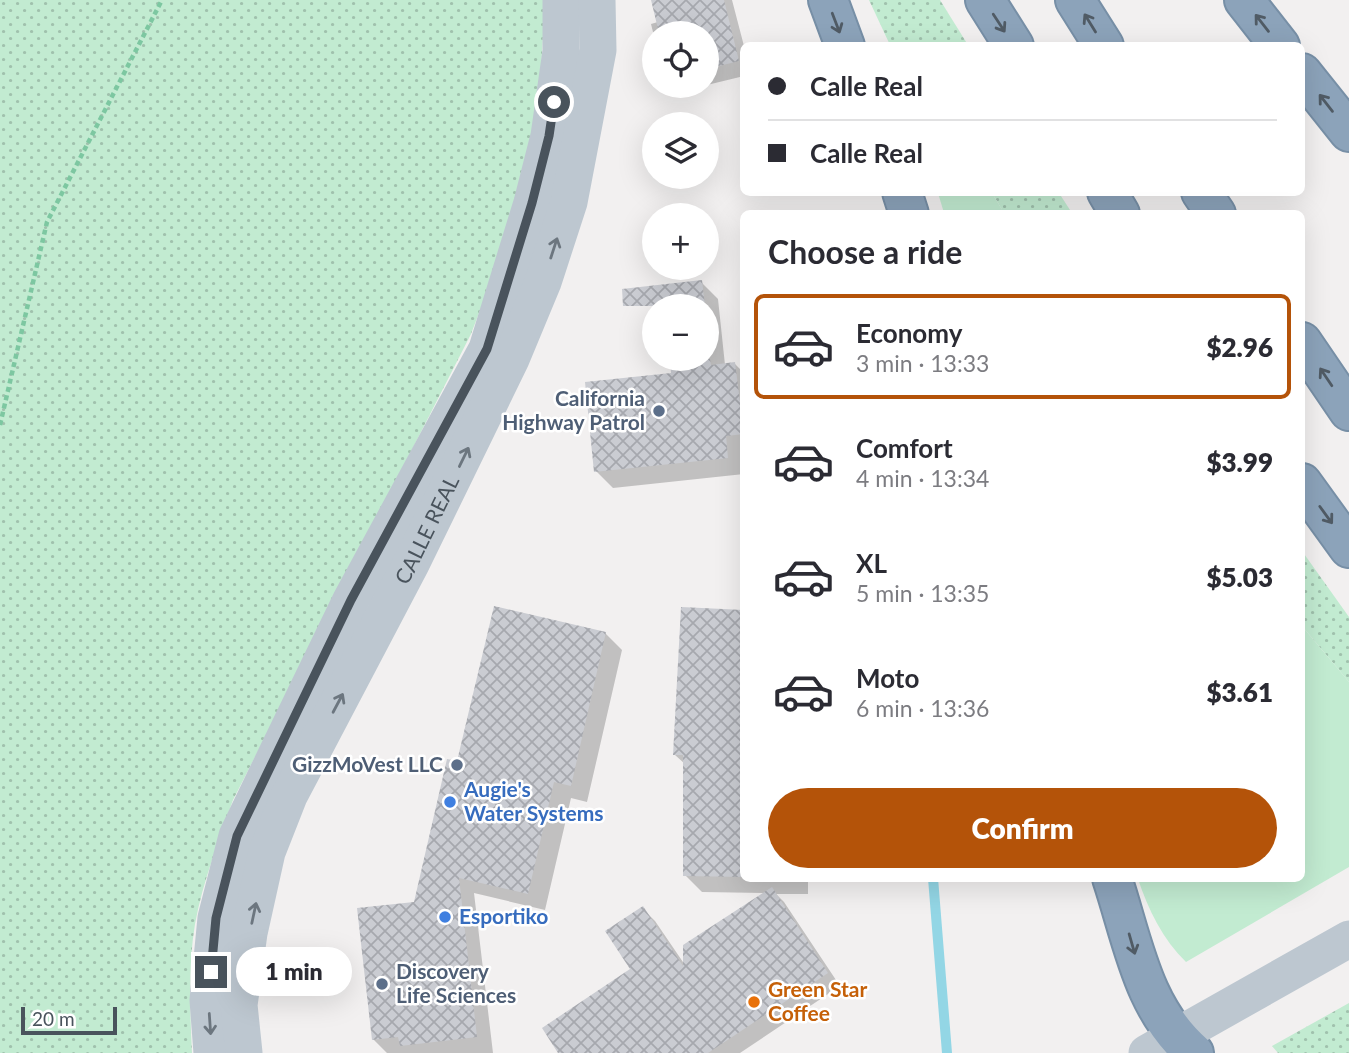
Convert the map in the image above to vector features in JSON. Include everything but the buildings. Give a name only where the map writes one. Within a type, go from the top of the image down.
[{"type":"highway","points":[[828,0],[844,42]]},
{"type":"highway","points":[[985,0],[1011,42]]},
{"type":"highway","points":[[1076,0],[1102,42]]},
{"type":"highway","points":[[1244,0],[1277,42]]},
{"type":"highway","points":[[1305,77],[1349,132]]},
{"type":"highway","points":[[1305,346],[1349,411]]},
{"type":"highway","points":[[1305,487],[1349,548]]},
{"type":"highway","points":[[1113,882],[1142,978],[1172,1048]]},
{"type":"main road","name":"CALLE REAL","points":[[212,1053],[208,1000],[216,918],[237,836],[351,600],[487,349],[532,203],[549,136],[561,51],[561,0]]},
{"type":"main road","name":"CALLE REAL","points":[[244,1053],[239,1005],[249,933],[267,852],[289,796],[411,564],[511,359],[543,282],[569,202],[598,50],[597,0]]},
{"type":"main road","points":[[1172,1048],[1349,939]]},
{"type":"path","points":[[0,425],[47,222],[162,0]]},
{"type":"green space","points":[[0,0],[545,0],[540,84],[531,146],[508,230],[471,334],[233,800],[212,861],[198,908],[191,956],[192,1053],[0,1053]]},
{"type":"green space","points":[[869,0],[940,0],[966,42],[889,42]]},
{"type":"green space","points":[[939,196],[994,196],[1002,210],[943,210]]},
{"type":"green space","points":[[994,196],[1061,196],[1070,210],[1002,210]]},
{"type":"green space","points":[[1305,555],[1349,617],[1349,682],[1305,630]]},
{"type":"green space","points":[[1305,630],[1349,682],[1349,867],[1186,962],[1170,944],[1146,902],[1139,882],[1305,882]]},
{"type":"green space","points":[[1349,1003],[1349,1053],[1278,1053],[1272,1046]]},
{"type":"waterway","points":[[933,882],[947,1053]]},
{"type":"place","name":"California Highway Patrol","points":[[659,411]]},
{"type":"place","name":"GizzMoVest LLC","points":[[457,765]]},
{"type":"place","name":"Augie's Water Systems","points":[[450,802]]},
{"type":"place","name":"Esportiko","points":[[445,917]]},
{"type":"place","name":"Discovery Life Sciences","points":[[382,984]]},
{"type":"place","name":"Green Star Coffee","points":[[754,1002]]},
{"type":"route","points":[[211,972],[216,918],[237,836],[351,600],[487,349],[532,203],[549,136],[554,102]]}]
